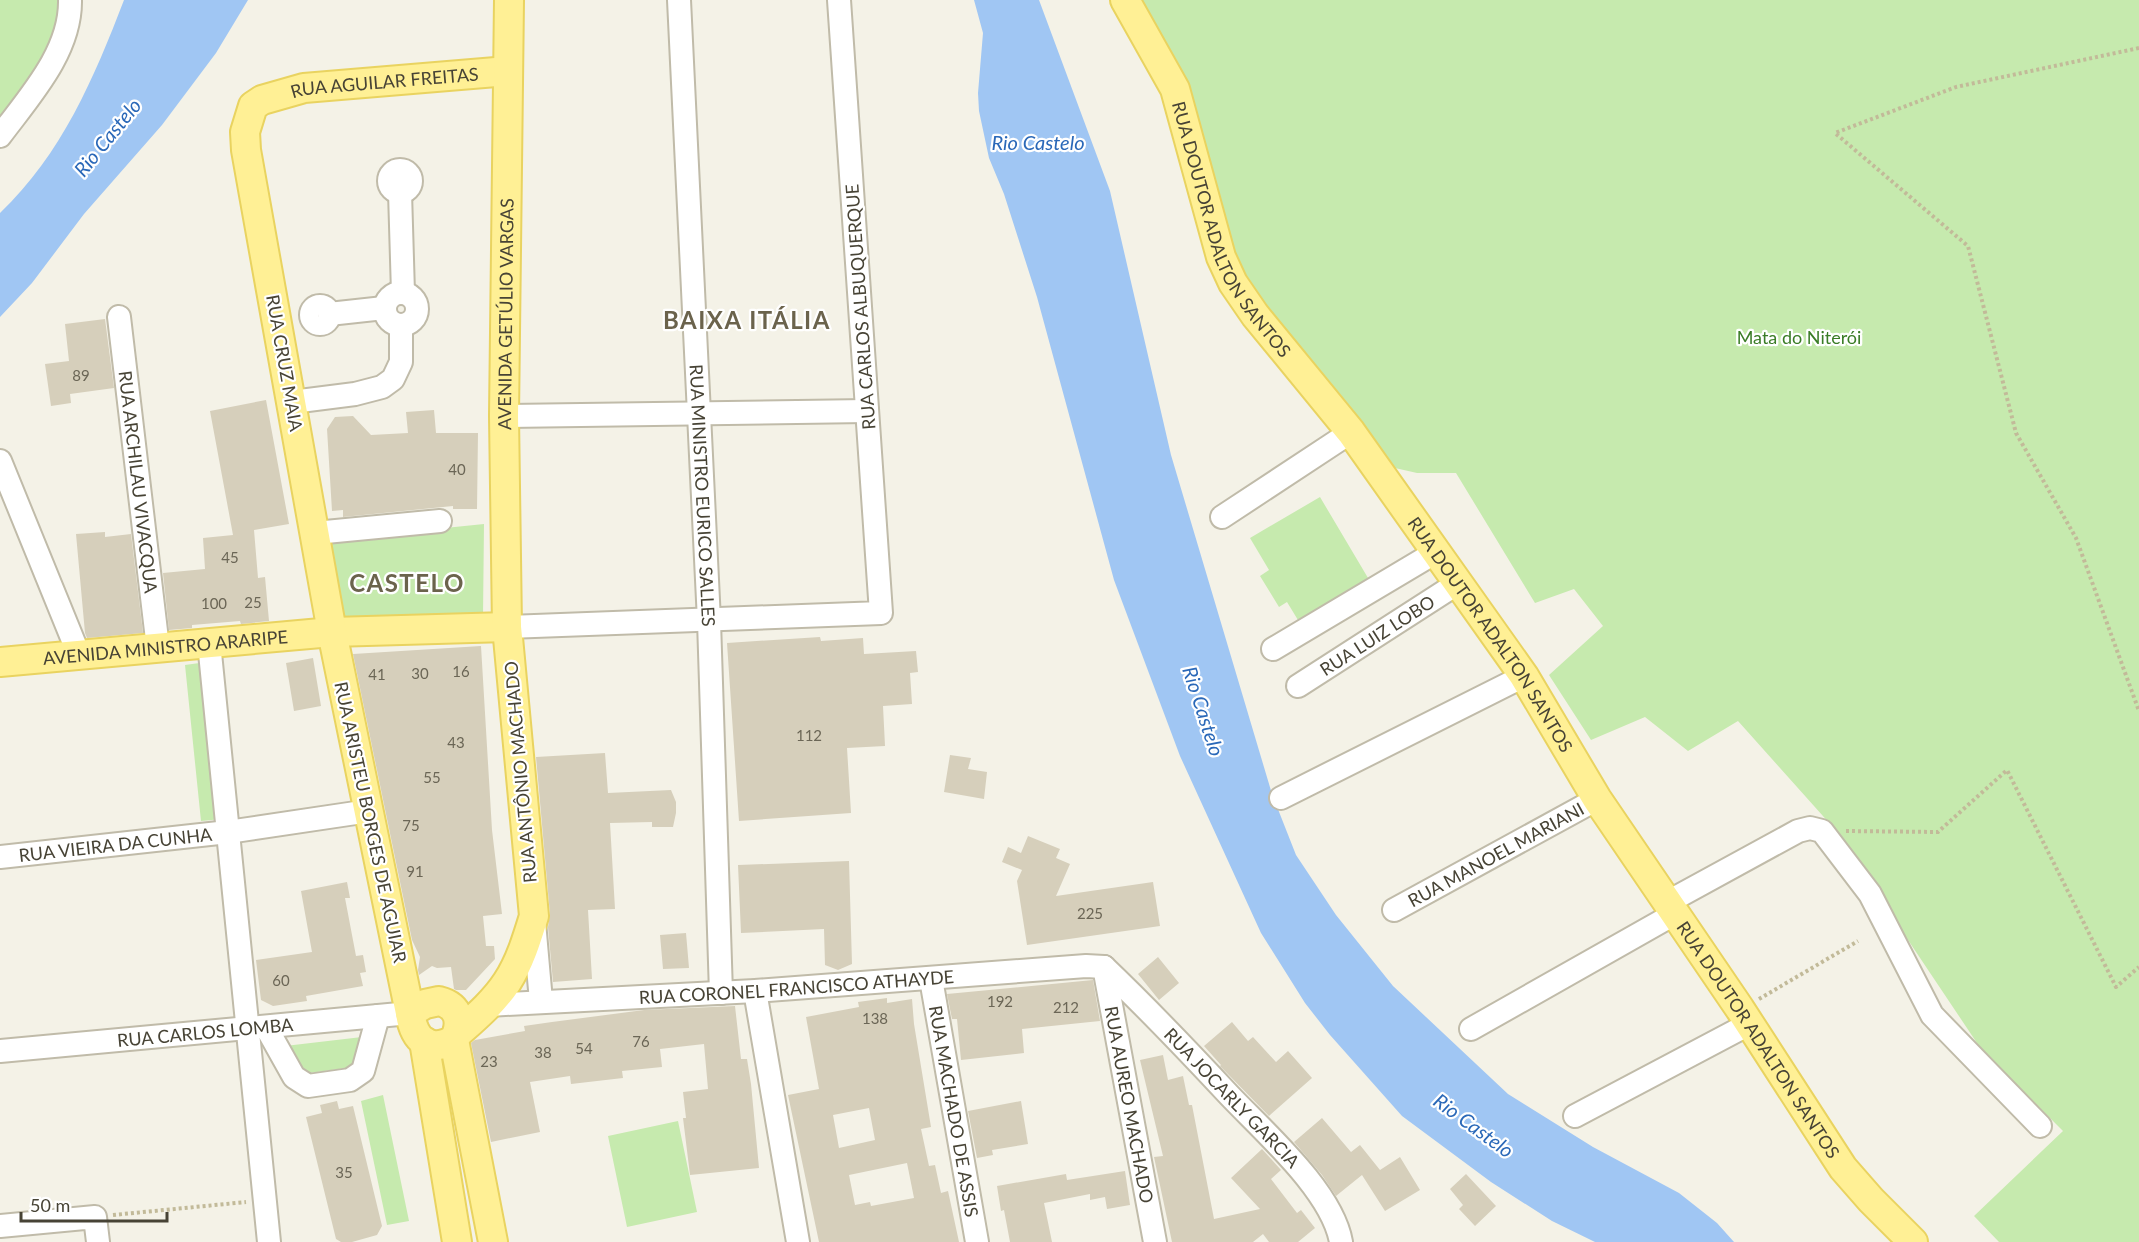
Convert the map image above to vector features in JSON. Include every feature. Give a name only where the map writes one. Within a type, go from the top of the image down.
[{"type":"main road","name":"AVENIDA GETÚLIO VARGAS","points":[[507,627],[504,416],[509,0]]},
{"type":"main road","name":"RUA DOUTOR ADALTON SANTOS","points":[[1125,0],[1175,89],[1221,257],[1233,283],[1255,315],[1351,432],[1524,676],[1597,799],[1745,1017],[1843,1168],[1913,1242]]},
{"type":"main road","name":"RUA AGUILAR FREITAS","points":[[262,100],[304,88],[508,71]]},
{"type":"main road","name":"RUA CRUZ MAIA","points":[[262,100],[253,106],[249,115],[245,132],[246,150],[332,632]]},
{"type":"main road","name":"AVENIDA MINISTRO ARARIPE","points":[[0,662],[332,632],[507,627]]},
{"type":"main road","name":"RUA ANTÔNIO MACHADO","points":[[456,1037],[507,982],[519,959],[534,916],[507,627]]},
{"type":"main road","name":"RUA ARISTEU BORGES DE AGUIAR","points":[[332,632],[410,1013]]},
{"type":"main road","points":[[424,1041],[456,1236],[491,1233],[456,1037],[459,1027],[457,1013],[446,1003],[432,1002],[410,1013],[415,1031],[424,1041],[437,1046],[456,1037]]},
{"type":"street","points":[[0,136],[48,69],[62,42],[70,0]]},
{"type":"street","name":"RUA MINISTRO EURICO SALLES","points":[[679,0],[709,621],[721,993]]},
{"type":"street","name":"RUA CARLOS ALBUQUERQUE","points":[[709,621],[881,613],[839,0]]},
{"type":"street","points":[[400,192],[403,293]]},
{"type":"street","points":[[403,293],[412,297],[417,306],[417,312],[411,322],[401,326],[387,319],[384,308],[392,295],[403,293]]},
{"type":"street","points":[[329,314],[384,308]]},
{"type":"street","name":"RUA ARCHILAU VIVACQUA","points":[[119,317],[158,648]]},
{"type":"street","points":[[292,402],[355,394],[382,387],[393,379],[401,362],[401,326]]},
{"type":"street","points":[[504,416],[867,411]]},
{"type":"street","points":[[1222,517],[1351,432]]},
{"type":"street","points":[[0,461],[79,655]]},
{"type":"street","points":[[315,533],[440,521]]},
{"type":"street","points":[[1273,649],[1436,552]]},
{"type":"street","name":"RUA LUIZ LOBO","points":[[1298,686],[1458,583]]},
{"type":"street","points":[[507,627],[709,621]]},
{"type":"street","points":[[209,643],[228,832],[256,1028],[264,1200],[269,1242]]},
{"type":"street","points":[[1281,798],[1524,676]]},
{"type":"street","name":"RUA MANOEL MARIANI","points":[[1394,910],[1597,799]]},
{"type":"street","name":"RUA VIEIRA DA CUNHA","points":[[0,857],[228,832],[369,811]]},
{"type":"street","points":[[1471,1029],[1798,831],[1816,830],[1870,894],[1932,1016],[2040,1126]]},
{"type":"street","name":"RUA ANTÔNIO MACHADO","points":[[534,916],[541,1001]]},
{"type":"street","name":"RUA CORONEL FRANCISCO ATHAYDE","points":[[488,1005],[755,991],[1086,966],[1104,967]]},
{"type":"street","name":"RUA AUREO MACHADO","points":[[1104,967],[1155,1242]]},
{"type":"street","name":"RUA JOCARLY GARCIA","points":[[1104,967],[1152,1012],[1304,1174],[1333,1215],[1341,1242]]},
{"type":"street","name":"RUA MACHADO DE ASSIS","points":[[931,978],[977,1242]]},
{"type":"street","points":[[755,991],[798,1242]]},
{"type":"street","name":"RUA CARLOS LOMBA","points":[[0,1051],[410,1013]]},
{"type":"street","points":[[256,1028],[294,1077],[308,1086],[350,1080],[363,1071],[378,1017]]},
{"type":"street","points":[[1575,1116],[1745,1017]]},
{"type":"street","points":[[0,1226],[94,1217],[98,1242]]},
{"type":"path","points":[[2139,48],[1956,87],[1834,133],[1968,246],[2016,433],[2076,538],[2139,711]]},
{"type":"path","points":[[1816,830],[1938,832],[2007,770],[2116,987],[2139,967]]},
{"type":"path","points":[[1745,1017],[1858,941]]},
{"type":"path","points":[[94,1217],[264,1200]]},
{"type":"green space","points":[[0,0],[66,0],[67,24],[0,119]]},
{"type":"green space","name":"Mata do Niterói","points":[[1136,0],[2139,0],[2139,1242],[1999,1242],[1974,1216],[2063,1131],[1981,1049],[1831,825],[1738,721],[1688,751],[1645,717],[1591,740],[1549,675],[1603,626],[1574,589],[1535,603],[1456,473],[1417,473],[1395,468],[1349,405],[1320,370],[1298,351],[1247,289]]},
{"type":"green space","points":[[1320,497],[1371,583],[1301,625],[1287,602],[1279,607],[1260,576],[1269,570],[1250,538]]},
{"type":"green space","points":[[484,524],[483,616],[342,618],[328,540]]},
{"type":"green space","points":[[221,660],[233,818],[201,821],[185,665]]},
{"type":"green space","points":[[362,1037],[353,1067],[303,1074],[285,1046]]},
{"type":"green space","points":[[383,1095],[409,1221],[387,1225],[361,1101]]},
{"type":"green space","points":[[678,1121],[697,1212],[627,1227],[608,1136]]},
{"type":"water","name":"Rio Castelo","points":[[124,0],[248,0],[216,53],[162,125],[84,214],[32,283],[0,317],[0,213],[22,190],[59,140],[101,58]]},
{"type":"water","name":"Rio Castelo","points":[[974,0],[1039,0],[1110,191],[1171,455],[1272,794],[1296,855],[1336,915],[1393,986],[1508,1094],[1593,1147],[1679,1193],[1717,1223],[1734,1242],[1595,1242],[1552,1221],[1491,1182],[1402,1116],[1330,1035],[1305,1003],[1261,933],[1180,756],[1114,580],[1037,297],[1004,194],[989,158],[979,111],[978,93],[983,33]]},
{"type":"building","points":[[105,319],[114,388],[70,394],[71,403],[51,406],[45,364],[69,361],[65,324]]},
{"type":"building","points":[[266,400],[289,524],[254,530],[258,578],[265,577],[269,621],[192,625],[192,628],[169,630],[163,573],[205,569],[203,538],[233,535],[210,411]]},
{"type":"building","points":[[434,410],[436,433],[478,433],[477,509],[453,509],[453,506],[343,517],[343,510],[332,511],[327,429],[335,417],[353,416],[371,435],[408,433],[406,412]]},
{"type":"building","points":[[105,532],[105,537],[131,534],[143,633],[87,638],[85,633],[76,534]]},
{"type":"building","points":[[820,637],[821,641],[863,638],[864,654],[916,651],[918,672],[910,673],[912,704],[883,706],[885,746],[847,748],[851,813],[739,821],[727,643]]},
{"type":"building","points":[[481,646],[492,830],[502,914],[483,916],[486,946],[494,946],[495,959],[466,990],[456,990],[451,967],[432,966],[419,975],[420,957],[412,940],[353,654]]},
{"type":"building","points":[[313,658],[321,706],[294,711],[286,663]]},
{"type":"building","points":[[605,753],[608,793],[671,790],[676,802],[673,827],[652,827],[652,822],[610,823],[615,909],[588,910],[592,979],[553,982],[548,927],[550,914],[536,757]]},
{"type":"building","points":[[950,755],[971,758],[968,769],[987,772],[984,799],[944,792]]},
{"type":"building","points":[[1028,836],[1060,849],[1056,858],[1070,864],[1056,896],[1153,882],[1160,926],[1027,945],[1017,881],[1022,870],[1002,862],[1008,847],[1021,853]]},
{"type":"building","points":[[849,861],[852,964],[838,970],[825,965],[824,929],[741,933],[738,865]]},
{"type":"building","points":[[347,882],[350,898],[345,898],[356,956],[363,955],[366,972],[360,973],[363,986],[306,996],[307,1001],[273,1006],[261,1000],[256,960],[312,952],[301,891]]},
{"type":"building","points":[[686,933],[689,968],[663,969],[660,935]]},
{"type":"building","points":[[1158,957],[1179,983],[1159,1000],[1138,974]]},
{"type":"building","points":[[1093,980],[1100,1021],[1022,1029],[1024,1053],[961,1060],[957,1019],[952,1019],[947,994]]},
{"type":"building","points":[[887,998],[887,1003],[912,999],[931,1127],[921,1129],[929,1166],[935,1165],[941,1193],[948,1191],[959,1242],[819,1242],[788,1095],[819,1089],[806,1017],[859,1007],[858,1002]],"holes":[[[869,1108],[875,1140],[839,1148],[833,1115]],[[907,1163],[914,1198],[871,1206],[870,1202],[855,1205],[849,1175]]]},
{"type":"building","points":[[735,1006],[741,1059],[747,1059],[751,1084],[759,1168],[690,1175],[683,1118],[686,1118],[683,1092],[708,1089],[704,1044],[660,1049],[662,1067],[622,1071],[623,1078],[571,1084],[570,1076],[530,1082],[540,1132],[491,1142],[471,1043],[475,1040],[525,1031],[524,1026],[552,1022],[644,1010]]},
{"type":"building","points":[[1232,1022],[1248,1041],[1253,1037],[1276,1062],[1288,1051],[1312,1078],[1269,1116],[1220,1066],[1204,1046]]},
{"type":"building","points":[[1163,1055],[1168,1080],[1183,1076],[1189,1105],[1192,1105],[1214,1219],[1260,1209],[1231,1178],[1262,1149],[1281,1170],[1271,1179],[1297,1213],[1301,1210],[1315,1228],[1298,1242],[1269,1242],[1263,1234],[1253,1242],[1172,1242],[1154,1157],[1163,1156],[1140,1060]]},
{"type":"building","points":[[337,1101],[339,1109],[353,1106],[382,1226],[377,1235],[352,1242],[341,1242],[336,1239],[306,1117],[322,1113],[320,1105]]},
{"type":"building","points":[[1021,1101],[1028,1144],[992,1150],[993,1155],[977,1158],[968,1111]]},
{"type":"building","points":[[1322,1118],[1351,1152],[1360,1145],[1380,1170],[1400,1157],[1420,1190],[1385,1211],[1362,1175],[1336,1196],[1322,1175],[1294,1142]]},
{"type":"building","points":[[1125,1171],[1130,1205],[1107,1209],[1105,1197],[1090,1200],[1090,1194],[1044,1203],[1052,1242],[1010,1242],[997,1186],[1066,1174],[1067,1180]]},
{"type":"building","points":[[1466,1174],[1496,1206],[1475,1226],[1459,1209],[1463,1205],[1450,1189]]},
{"type":"district","name":"BAIXA ITÁLIA","points":[[747,319]]},
{"type":"district","name":"CASTELO","points":[[407,582]]}]
